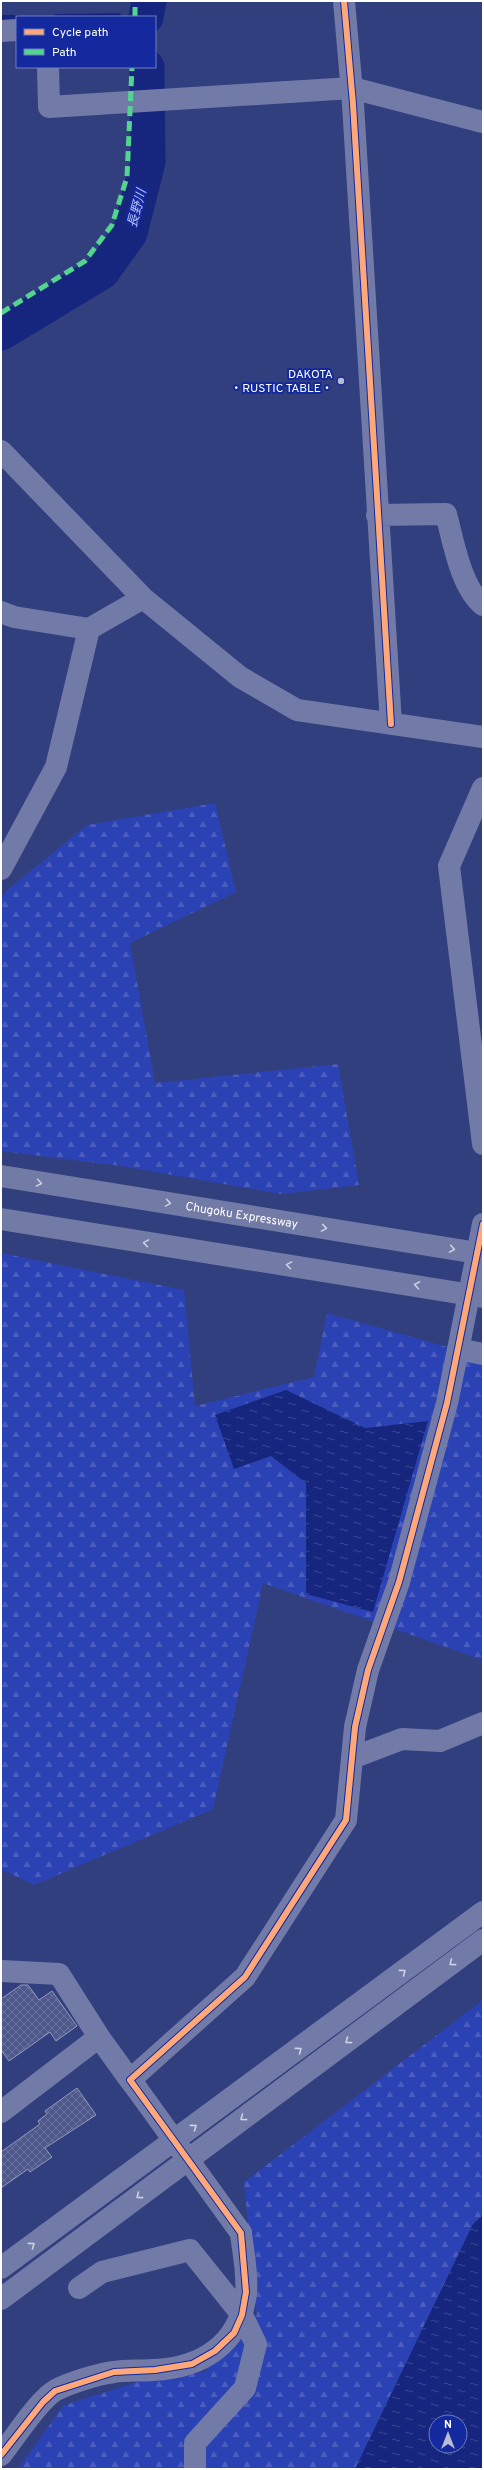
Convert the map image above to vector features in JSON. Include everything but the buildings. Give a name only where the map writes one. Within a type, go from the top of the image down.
[{"type":"highway","name":"Chugoku Expressway","points":[[1,1176],[483,1254]]},
{"type":"highway","points":[[1,1219],[483,1297]]},
{"type":"street","points":[[344,1],[352,88],[391,724]]},
{"type":"street","points":[[1,31],[16,30]]},
{"type":"street","points":[[48,68],[49,107],[352,88],[483,122]]},
{"type":"street","points":[[1,451],[143,598],[240,677],[297,710],[483,737]]},
{"type":"street","points":[[377,515],[446,514],[460,568],[478,601],[483,605]]},
{"type":"street","points":[[1,612],[14,617],[89,629],[143,598]]},
{"type":"street","points":[[1,869],[56,767],[89,629]]},
{"type":"street","points":[[483,788],[449,866],[483,1144]]},
{"type":"street","points":[[134,2084],[245,1977],[346,1820],[355,1727],[368,1670],[399,1582],[447,1403],[483,1224]]},
{"type":"street","points":[[460,1342],[483,1354]]},
{"type":"street","points":[[352,1758],[402,1739],[440,1741],[483,1723]]},
{"type":"street","points":[[1,2268],[483,1912]]},
{"type":"street","points":[[1,2299],[483,1940]]},
{"type":"street","points":[[1,1970],[59,1974],[99,2037],[241,2233],[246,2292],[242,2315],[234,2333],[215,2351],[192,2364],[155,2370],[114,2372],[55,2390],[43,2402],[1,2455]]},
{"type":"street","points":[[1,2112],[99,2037]]},
{"type":"street","points":[[79,2288],[102,2272],[190,2250],[242,2315],[256,2344],[245,2388],[195,2443],[195,2469]]},
{"type":"green space","points":[[215,803],[236,892],[130,943],[155,1083],[338,1064],[359,1185],[281,1194],[121,1166],[1,1151],[1,899],[6,891],[87,825]]},
{"type":"green space","points":[[1,1253],[184,1290],[195,1406],[314,1377],[327,1313],[483,1357],[483,1660],[263,1583],[213,1809],[34,1885],[1,1869]]},
{"type":"green space","points":[[483,2000],[483,2215],[473,2224],[355,2469],[18,2469],[64,2405],[138,2382],[204,2372],[257,2315],[244,2182]]},
{"type":"water","points":[[286,1390],[365,1428],[428,1421],[373,1612],[306,1594],[306,1483],[271,1456],[234,1469],[215,1415]]},
{"type":"water","points":[[483,2215],[483,2469],[355,2469],[473,2224]]},
{"type":"waterway","name":"長野川","points":[[146,16],[149,1]]},
{"type":"waterway","points":[[1,18],[16,18]]},
{"type":"waterway","name":"長野川","points":[[1,333],[102,272],[130,233],[148,162],[147,68]]},
{"type":"marked path","points":[[135,1],[135,16]]},
{"type":"marked path","points":[[1,313],[85,261],[112,225],[127,177],[132,68]]},
{"type":"cycle path","points":[[344,1],[353,104],[391,724]]},
{"type":"cycle path","points":[[1,2455],[43,2402],[55,2391],[114,2372],[155,2370],[192,2364],[215,2351],[234,2333],[242,2315],[246,2292],[241,2233],[130,2080],[245,1977],[346,1820],[355,1727],[368,1670],[399,1582],[447,1403],[483,1224]]},
{"type":"place","name":"DAKOTA ・RUSTIC TABLE・","points":[[341,381]]}]
